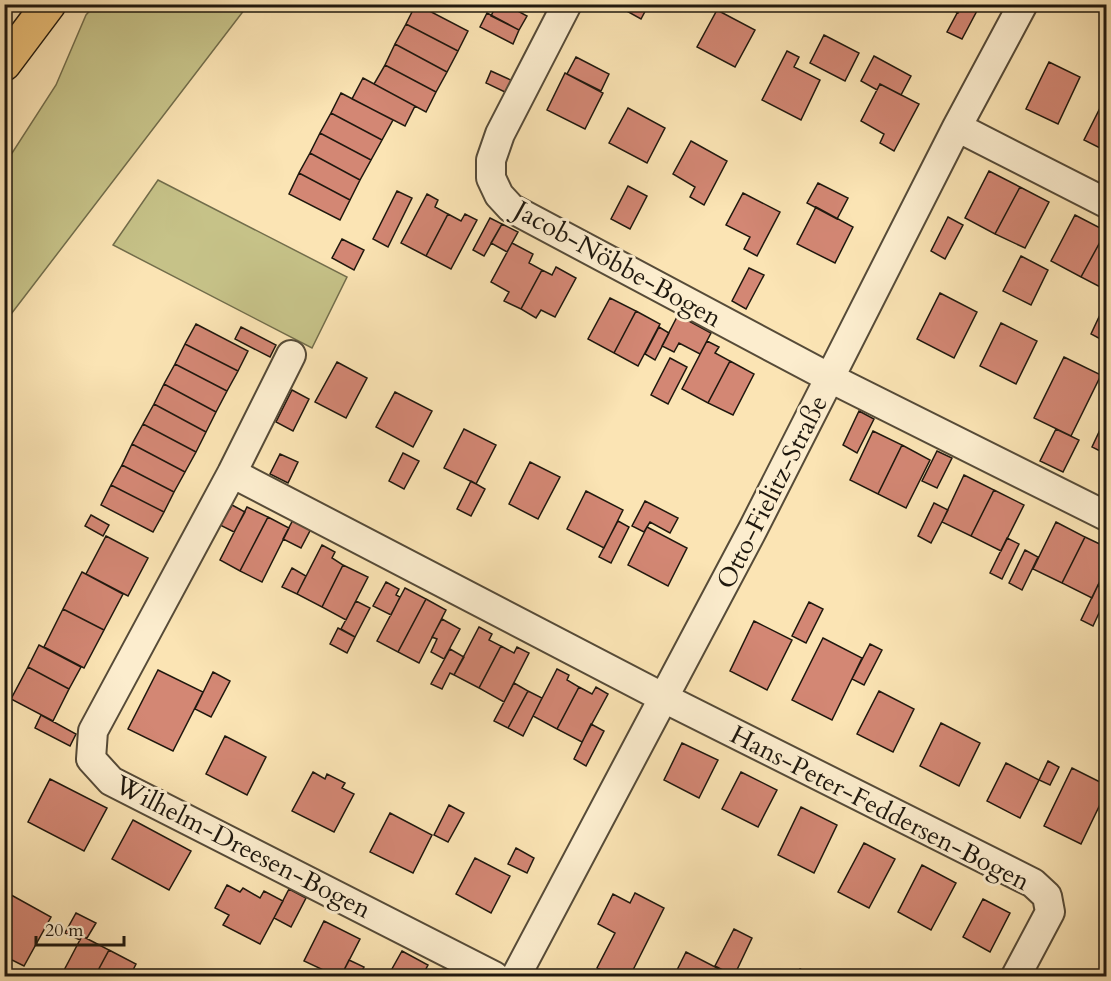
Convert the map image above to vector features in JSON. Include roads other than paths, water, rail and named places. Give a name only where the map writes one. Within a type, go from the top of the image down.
[{"type":"highway","points":[[4,64],[49,4]]},
{"type":"street","name":"Jacob-Nöbbe-Bogen","points":[[567,4],[500,134],[491,160],[491,178],[499,195],[511,208],[830,378],[1107,516]]},
{"type":"street","name":"Otto-Fielitz-Straße","points":[[516,976],[664,698],[957,127],[1023,4]]},
{"type":"street","points":[[957,127],[1107,203]]},
{"type":"street","name":"Wilhelm-Dreesen-Bogen","points":[[291,355],[232,472],[93,731],[91,759],[111,782],[495,976]]},
{"type":"street","points":[[232,472],[664,698]]},
{"type":"street","name":"Hans-Peter-Feddersen-Bogen","points":[[664,698],[1033,883],[1047,896],[1050,912],[1016,976]]}]
